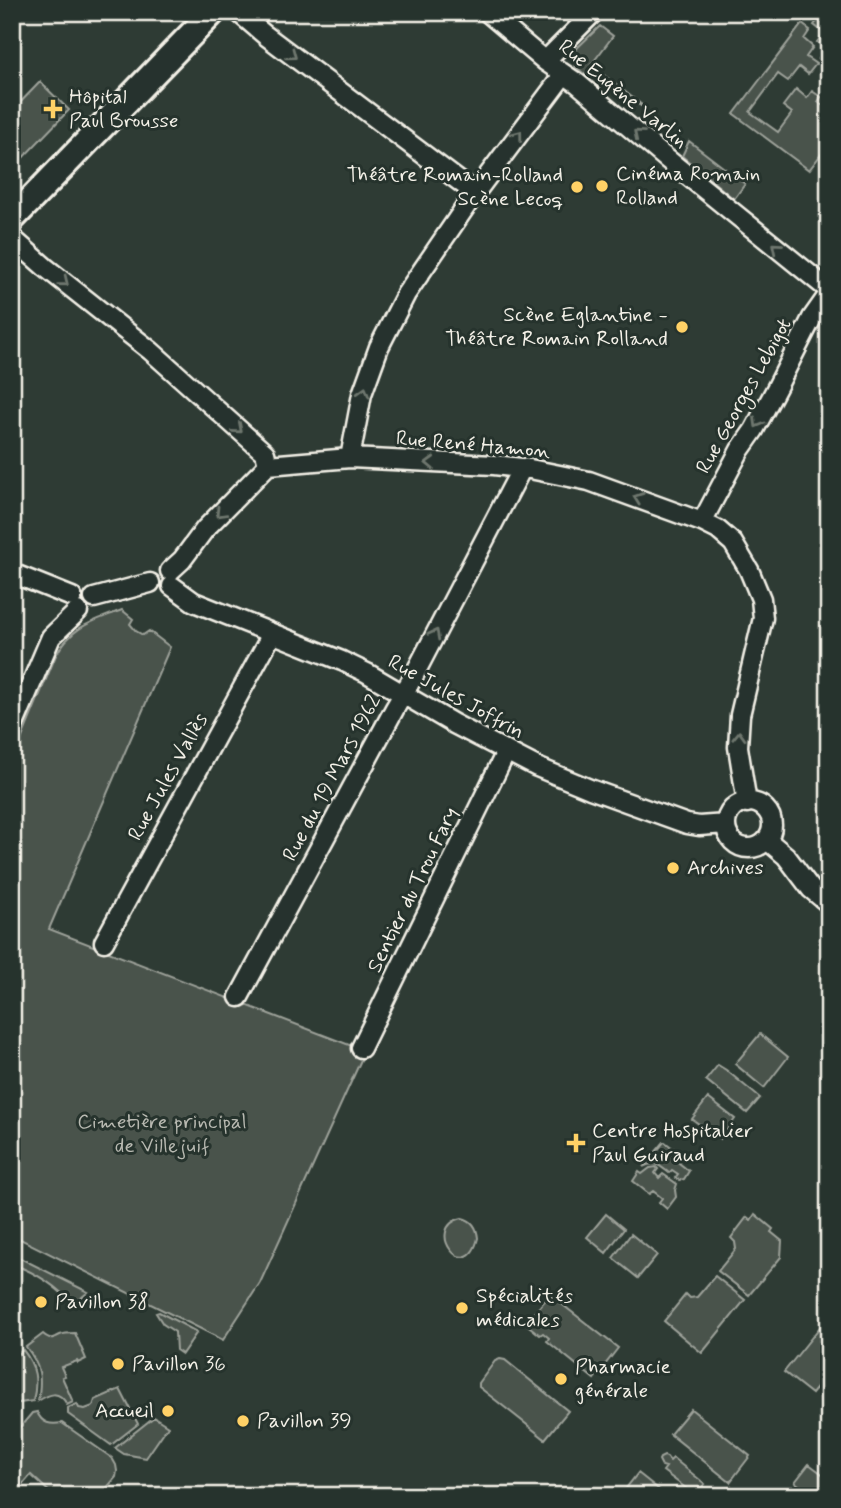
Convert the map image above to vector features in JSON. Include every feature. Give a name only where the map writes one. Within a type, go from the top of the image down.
[{"type":"main road","points":[[12,219],[213,12]]},
{"type":"street","points":[[238,12],[475,193]]},
{"type":"street","name":"Rue Eugène Varlin","points":[[487,12],[829,292]]},
{"type":"street","points":[[545,61],[594,12]]},
{"type":"street","points":[[350,458],[362,394],[379,347],[405,294],[475,193],[564,74]]},
{"type":"street","points":[[12,238],[151,351],[265,453],[268,465],[205,529],[171,579],[163,568],[156,569],[151,574],[150,583],[94,598],[89,591],[76,591],[75,604],[51,637],[12,729]]},
{"type":"street","name":"Rue Georges Lebigot","points":[[702,522],[740,450],[766,409],[812,318],[829,292]]},
{"type":"street","name":"Rue René Hamon","points":[[268,465],[350,458],[522,468],[589,481],[718,530],[733,543],[749,570],[761,599],[763,618],[740,715],[738,747],[747,803]]},
{"type":"street","name":"Rue du 19 Mars 1962","points":[[239,997],[522,468]]},
{"type":"street","points":[[12,573],[75,604]]},
{"type":"street","name":"Rue Jules Joffrin","points":[[171,579],[194,603],[354,667],[537,768],[681,822],[693,825],[726,824]]},
{"type":"street","name":"Rue Jules Vallès","points":[[104,942],[272,634]]},
{"type":"street","name":"Sentier du Trou Fary","points":[[361,1048],[506,752]]},
{"type":"street","points":[[747,803],[763,808],[769,816],[771,828],[766,840],[754,848],[742,847],[729,838],[726,824],[735,807],[747,803]]},
{"type":"street","points":[[766,840],[786,856],[811,888],[829,904]]},
{"type":"green space","points":[[810,12],[829,12],[829,66],[819,59],[826,49],[817,42],[824,33],[814,25],[818,20]]},
{"type":"green space","points":[[802,24],[810,30],[804,39],[813,47],[806,57],[816,64],[808,74],[799,67],[788,81],[778,74],[750,112],[778,132],[792,113],[783,106],[796,89],[807,98],[812,91],[821,97],[818,102],[826,108],[829,105],[829,144],[809,170],[734,114]]},
{"type":"green space","points":[[600,26],[613,36],[591,65],[641,106],[594,78],[591,80],[575,66],[575,50]]},
{"type":"green space","points":[[829,66],[829,81],[822,75]]},
{"type":"green space","points":[[40,82],[69,110],[12,169],[12,111]]},
{"type":"green space","points":[[689,141],[745,184],[734,199],[682,156]]},
{"type":"green space","name":"Cimetière principal de Villejuif","points":[[122,610],[133,619],[130,624],[136,631],[143,635],[149,631],[170,647],[49,929],[365,1051],[260,1283],[223,1340],[12,1235],[12,762],[62,645],[84,626]]},
{"type":"green space","points":[[760,1034],[788,1057],[764,1088],[735,1064]]},
{"type":"green space","points":[[718,1065],[760,1098],[747,1113],[706,1080]]},
{"type":"green space","points":[[708,1098],[735,1119],[720,1139],[692,1119]]},
{"type":"green space","points":[[664,1142],[684,1157],[679,1163],[689,1171],[684,1179],[675,1178],[678,1174],[672,1170],[669,1173],[657,1165],[643,1167]]},
{"type":"green space","points":[[656,1167],[658,1169],[655,1173],[659,1178],[663,1174],[677,1184],[676,1197],[667,1209],[659,1202],[662,1198],[653,1191],[649,1194],[633,1181],[639,1172],[642,1174]]},
{"type":"green space","points":[[606,1214],[624,1229],[606,1253],[587,1237]]},
{"type":"green space","points":[[755,1214],[773,1229],[771,1232],[782,1241],[781,1257],[749,1295],[718,1271],[736,1249],[731,1238],[747,1217],[751,1220]]},
{"type":"green space","points":[[462,1218],[473,1225],[478,1238],[472,1251],[465,1257],[450,1250],[446,1241],[446,1232],[451,1224]]},
{"type":"green space","points":[[631,1234],[657,1255],[638,1278],[613,1258]]},
{"type":"green space","points":[[12,1254],[88,1292],[73,1305],[46,1280],[12,1264]]},
{"type":"green space","points":[[715,1276],[745,1300],[702,1353],[664,1321],[686,1294],[690,1298],[697,1297]]},
{"type":"green space","points":[[550,1295],[618,1348],[594,1379],[547,1341],[549,1338],[543,1333],[540,1335],[525,1323]]},
{"type":"green space","points":[[159,1312],[197,1332],[182,1354],[176,1350],[175,1332],[163,1324],[156,1313]]},
{"type":"green space","points":[[828,1317],[829,1373],[812,1394],[784,1372]]},
{"type":"green space","points":[[75,1333],[86,1359],[61,1367],[65,1376],[62,1377],[73,1402],[67,1405],[61,1397],[54,1394],[38,1401],[39,1372],[26,1347],[43,1334],[51,1338]]},
{"type":"green space","points":[[23,1350],[33,1368],[35,1394],[33,1401],[12,1404],[12,1359]]},
{"type":"green space","points":[[505,1360],[568,1411],[545,1439],[479,1387],[495,1361]]},
{"type":"green space","points":[[120,1389],[138,1424],[111,1445],[68,1414],[68,1408],[77,1404],[79,1408],[85,1409],[93,1406],[95,1400]]},
{"type":"green space","points":[[691,1409],[750,1456],[730,1482],[670,1434]]},
{"type":"green space","points":[[37,1412],[44,1421],[51,1424],[62,1423],[112,1458],[116,1465],[116,1477],[100,1496],[54,1496],[31,1475],[23,1484],[12,1474],[12,1433],[32,1413]]},
{"type":"green space","points":[[154,1417],[168,1426],[146,1458],[124,1454],[115,1448]]},
{"type":"green space","points":[[664,1456],[670,1461],[673,1458],[705,1484],[702,1487],[708,1490],[708,1496],[699,1496],[698,1493],[695,1495],[663,1471],[666,1467],[662,1466],[659,1460]]},
{"type":"green space","points":[[809,1464],[829,1479],[829,1496],[813,1496],[795,1482]]},
{"type":"green space","points":[[638,1473],[667,1496],[620,1496]]},
{"type":"place","name":"Hôpital Paul Brousse","points":[[53,109]]},
{"type":"place","name":"Cinéma Romain Rolland","points":[[602,186]]},
{"type":"place","name":"Théâtre Romain-Rolland Scène Lecoq","points":[[577,187]]},
{"type":"place","name":"Scène Eglantine - Théâtre Romain Rolland","points":[[682,327]]},
{"type":"place","name":"Archives","points":[[673,868]]},
{"type":"place","name":"Centre Hospitalier Paul Guiraud","points":[[576,1143]]},
{"type":"place","name":"Pavillon 38","points":[[41,1302]]},
{"type":"place","name":"Spécialités médicales","points":[[462,1308]]},
{"type":"place","name":"Pavillon 36","points":[[118,1364]]},
{"type":"place","name":"Pharmacie générale","points":[[561,1379]]},
{"type":"place","name":"Accueil","points":[[168,1411]]},
{"type":"place","name":"Pavillon 39","points":[[243,1421]]}]
